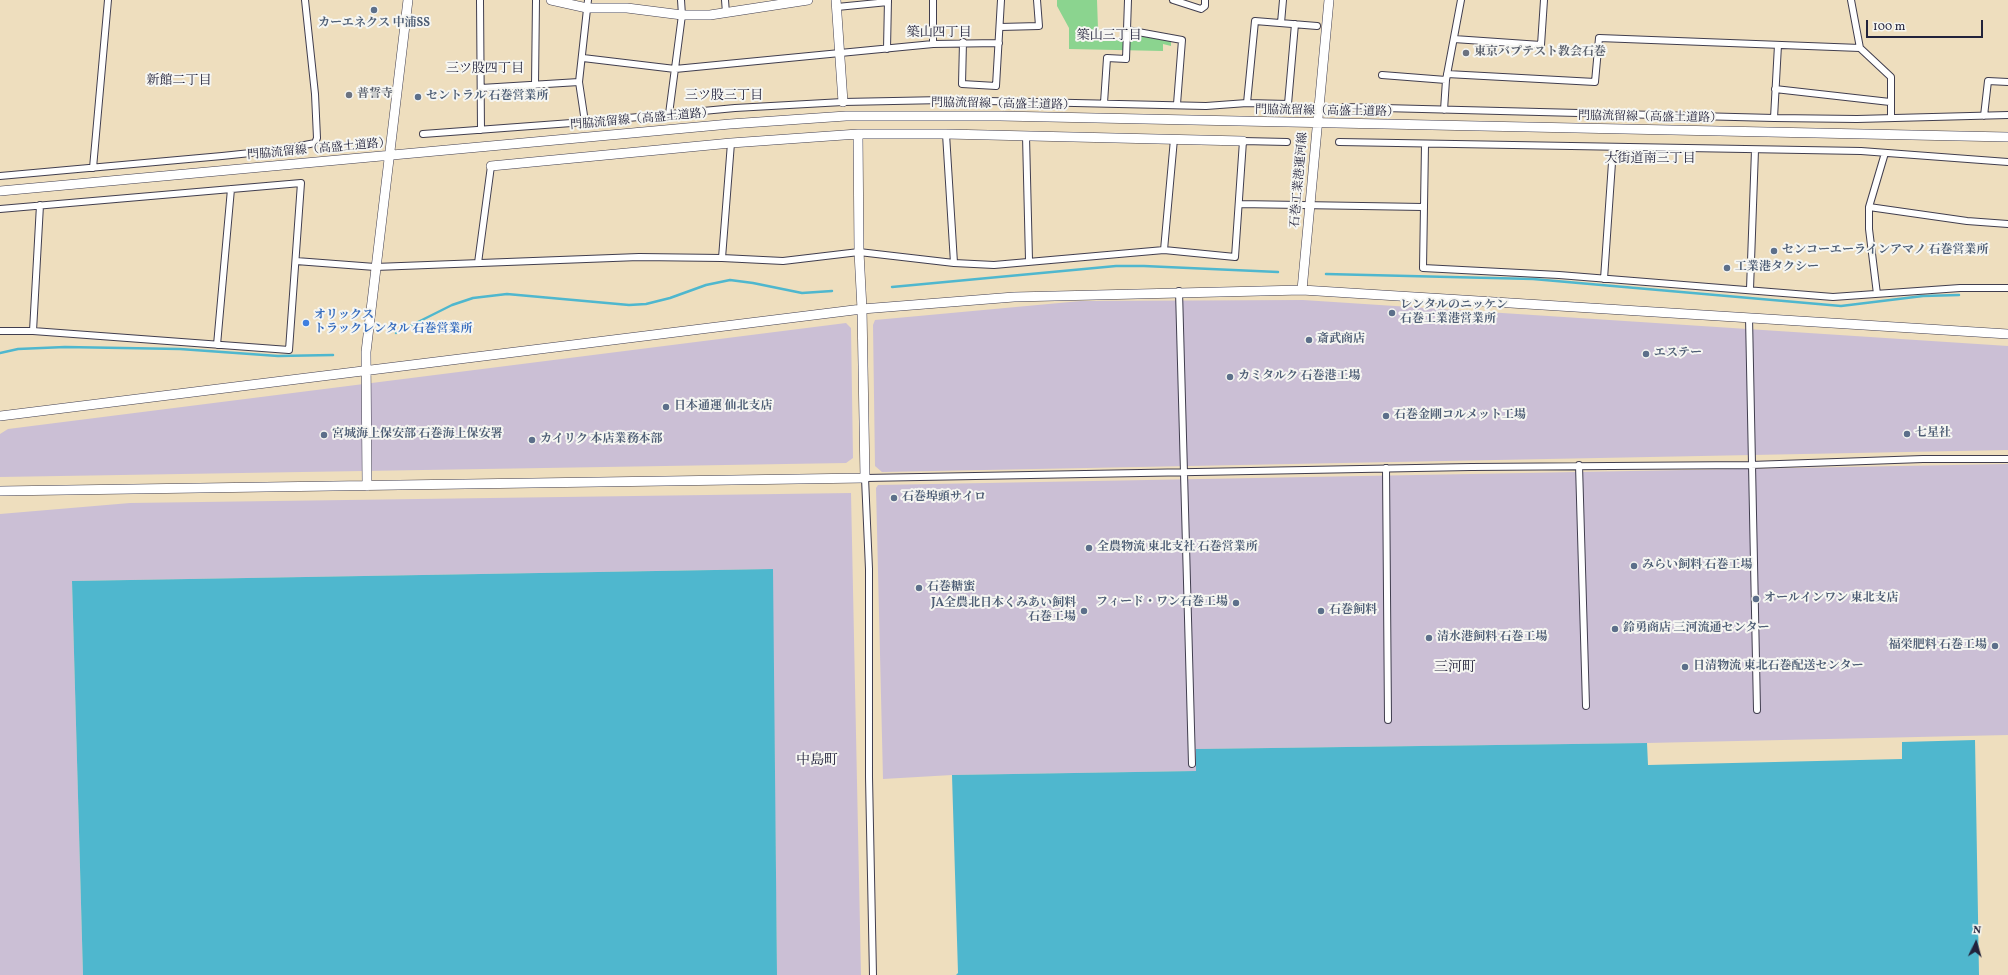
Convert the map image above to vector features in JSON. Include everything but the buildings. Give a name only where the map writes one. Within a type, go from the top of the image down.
[{"type":"street","points":[[93,168],[108,0]]},
{"type":"street","points":[[0,176],[272,151],[315,143],[317,138],[315,94],[305,0]]},
{"type":"street","points":[[367,486],[365,372],[375,267],[390,156],[408,0]]},
{"type":"street","points":[[480,0],[482,130]]},
{"type":"street","points":[[535,85],[536,0]]},
{"type":"street","points":[[551,0],[682,15],[710,15],[808,0]]},
{"type":"street","points":[[669,114],[682,15],[681,0]]},
{"type":"street","points":[[725,0],[726,13]]},
{"type":"street","points":[[933,0],[933,44]]},
{"type":"street","points":[[962,42],[962,84],[996,86],[1001,0]]},
{"type":"street","points":[[1000,27],[1038,26],[1038,0]]},
{"type":"street","points":[[1104,103],[1107,58],[1126,59],[1128,0]]},
{"type":"street","points":[[1173,0],[1201,9],[1205,6],[1205,0]]},
{"type":"street","points":[[1281,23],[1283,0]]},
{"type":"street","name":"石巻工業港運河線","points":[[1302,290],[1329,0]]},
{"type":"street","points":[[1444,110],[1447,77],[1461,0],[1457,0]]},
{"type":"street","points":[[1454,39],[1541,45],[1544,0]]},
{"type":"street","points":[[1851,0],[1860,48],[1891,77],[1891,118]]},
{"type":"street","points":[[843,102],[837,4],[888,1],[887,49]]},
{"type":"street","points":[[585,122],[579,82],[583,58],[587,4]]},
{"type":"street","points":[[1247,103],[1255,21],[1317,26]]},
{"type":"street","points":[[423,134],[585,122],[735,108],[843,102],[944,100],[1177,104],[1206,106],[1247,103],[1288,104],[1295,24]]},
{"type":"street","points":[[1127,30],[1182,40],[1177,104]]},
{"type":"street","points":[[1382,75],[1595,82],[1599,38],[1860,48]]},
{"type":"street","points":[[583,58],[675,69],[933,44],[962,42],[999,43]]},
{"type":"street","points":[[1774,118],[1778,45]]},
{"type":"street","points":[[1984,116],[1988,81],[2008,82]]},
{"type":"street","points":[[481,88],[579,82]]},
{"type":"street","points":[[1775,90],[1890,102]]},
{"type":"street","points":[[1344,107],[1774,118],[2008,116]]},
{"type":"street","name":"門脇流留線（高盛土道路）","points":[[0,191],[730,124],[846,116],[1000,116],[1317,124],[2008,137]]},
{"type":"street","points":[[858,134],[859,252],[869,569],[869,777],[873,975]]},
{"type":"street","points":[[478,263],[491,166],[731,143],[858,134],[946,134],[1287,142]]},
{"type":"street","points":[[946,134],[954,263]]},
{"type":"street","points":[[1026,136],[1029,260]]},
{"type":"street","points":[[1164,250],[1174,139]]},
{"type":"street","points":[[296,262],[375,267],[639,257],[722,258],[782,261],[859,252],[954,263],[994,264],[1164,250],[1235,257],[1243,140]]},
{"type":"street","points":[[1339,142],[1424,145],[1885,153],[2008,162]]},
{"type":"street","points":[[722,258],[731,143]]},
{"type":"street","points":[[1424,145],[1423,268],[1750,289],[1809,296],[1877,294],[1960,288],[2008,288]]},
{"type":"street","points":[[1604,279],[1613,148]]},
{"type":"street","points":[[1750,289],[1755,150]]},
{"type":"street","points":[[1877,294],[1869,229],[1870,207],[1885,153]]},
{"type":"street","points":[[0,209],[301,183],[289,350],[33,331],[0,331]]},
{"type":"street","points":[[217,345],[231,189]]},
{"type":"street","points":[[1239,204],[1423,207]]},
{"type":"street","points":[[33,331],[40,205]]},
{"type":"street","points":[[1870,207],[1967,221],[2008,224]]},
{"type":"street","points":[[0,416],[862,310],[1014,296],[1302,290],[2008,334]]},
{"type":"street","points":[[1179,292],[1192,764]]},
{"type":"street","points":[[1750,317],[1751,465],[1757,710]]},
{"type":"street","points":[[0,491],[865,478],[1579,465],[1751,465],[1923,459],[2008,459]]},
{"type":"street","points":[[1579,465],[1586,706]]},
{"type":"street","points":[[1386,468],[1388,720]]},
{"type":"shaded area","points":[[1303,300],[2008,346],[2008,450],[882,472],[875,466],[873,325],[875,320],[1081,301]]},
{"type":"shaded area","points":[[846,323],[851,328],[853,458],[846,463],[0,477],[0,434],[8,429]]},
{"type":"shaded area","points":[[2008,464],[2008,735],[1647,743],[1197,749],[1197,771],[952,775],[883,779],[876,488],[878,485]]},
{"type":"shaded area","points":[[851,493],[861,975],[777,975],[772,569],[72,581],[83,975],[0,975],[0,514],[130,503]]},
{"type":"green space","points":[[1057,0],[1097,0],[1098,29],[1104,40],[1123,40],[1123,32],[1171,41],[1171,46],[1163,44],[1163,51],[1069,49],[1069,28],[1057,6]]},
{"type":"water","points":[[773,569],[777,975],[83,975],[72,581]]},
{"type":"water","points":[[1975,740],[1979,975],[956,975],[958,973],[952,775],[1196,771],[1196,749],[1647,743],[1648,765],[1902,759],[1902,742]]},
{"type":"waterway","points":[[892,287],[1116,266],[1278,272]]},
{"type":"waterway","points":[[1326,274],[1533,279],[1841,306],[1923,296],[1959,295]]},
{"type":"waterway","points":[[396,333],[452,305],[473,298],[507,294],[629,305],[646,304],[670,298],[706,285],[730,280],[802,293],[832,291]]},
{"type":"waterway","points":[[0,353],[18,349],[65,347],[180,349],[278,356],[333,355]]},
{"type":"place","name":"カーエネクス 中浦SS","points":[[374,10]]},
{"type":"place","name":"東京バプテスト教会石巻","points":[[1466,53]]},
{"type":"place","name":"普誓寺","points":[[349,95]]},
{"type":"place","name":"セントラル 石巻営業所","points":[[418,97]]},
{"type":"place","name":"センコーエーラインアマノ 石巻営業所","points":[[1774,251]]},
{"type":"place","name":"工業港タクシー","points":[[1727,268]]},
{"type":"place","name":"レンタルのニッケン 石巻工業港営業所","points":[[1392,313]]},
{"type":"place","name":"オリックス トラックレンタル 石巻営業所","points":[[306,323]]},
{"type":"place","name":"斎武商店","points":[[1309,340]]},
{"type":"place","name":"エステー","points":[[1646,354]]},
{"type":"place","name":"カミタルク 石巻港工場","points":[[1230,377]]},
{"type":"place","name":"日本通運 仙北支店","points":[[666,407]]},
{"type":"place","name":"石巻金剛コルメット工場","points":[[1386,416]]},
{"type":"place","name":"七星社","points":[[1907,434]]},
{"type":"place","name":"宮城海上保安部 石巻海上保安署","points":[[324,435]]},
{"type":"place","name":"カイリク 本店業務本部","points":[[532,440]]},
{"type":"place","name":"石巻埠頭サイロ","points":[[894,498]]},
{"type":"place","name":"全農物流 東北支社 石巻営業所","points":[[1089,548]]},
{"type":"place","name":"みらい飼料 石巻工場","points":[[1634,566]]},
{"type":"place","name":"石巻糖蜜","points":[[919,588]]},
{"type":"place","name":"オールインワン 東北支店","points":[[1756,599]]},
{"type":"place","name":"フィード・ワン石巻工場","points":[[1236,603]]},
{"type":"place","name":"JA全農北日本くみあい飼料 石巻工場","points":[[1084,611]]},
{"type":"place","name":"石巻飼料","points":[[1321,611]]},
{"type":"place","name":"鈴勇商店 三河流通センター","points":[[1615,629]]},
{"type":"place","name":"清水港飼料 石巻工場","points":[[1429,638]]},
{"type":"place","name":"福栄肥料 石巻工場","points":[[1995,646]]},
{"type":"place","name":"日清物流 東北石巻配送センター","points":[[1685,667]]},
{"type":"district","name":"築山四丁目","points":[[939,34]]},
{"type":"district","name":"築山三丁目","points":[[1109,37]]},
{"type":"district","name":"三ツ股四丁目","points":[[485,70]]},
{"type":"district","name":"新館二丁目","points":[[179,82]]},
{"type":"district","name":"三ツ股三丁目","points":[[724,97]]},
{"type":"district","name":"大街道南三丁目","points":[[1650,160]]},
{"type":"district","name":"三河町","points":[[1455,668]]},
{"type":"district","name":"中島町","points":[[817,761]]}]
